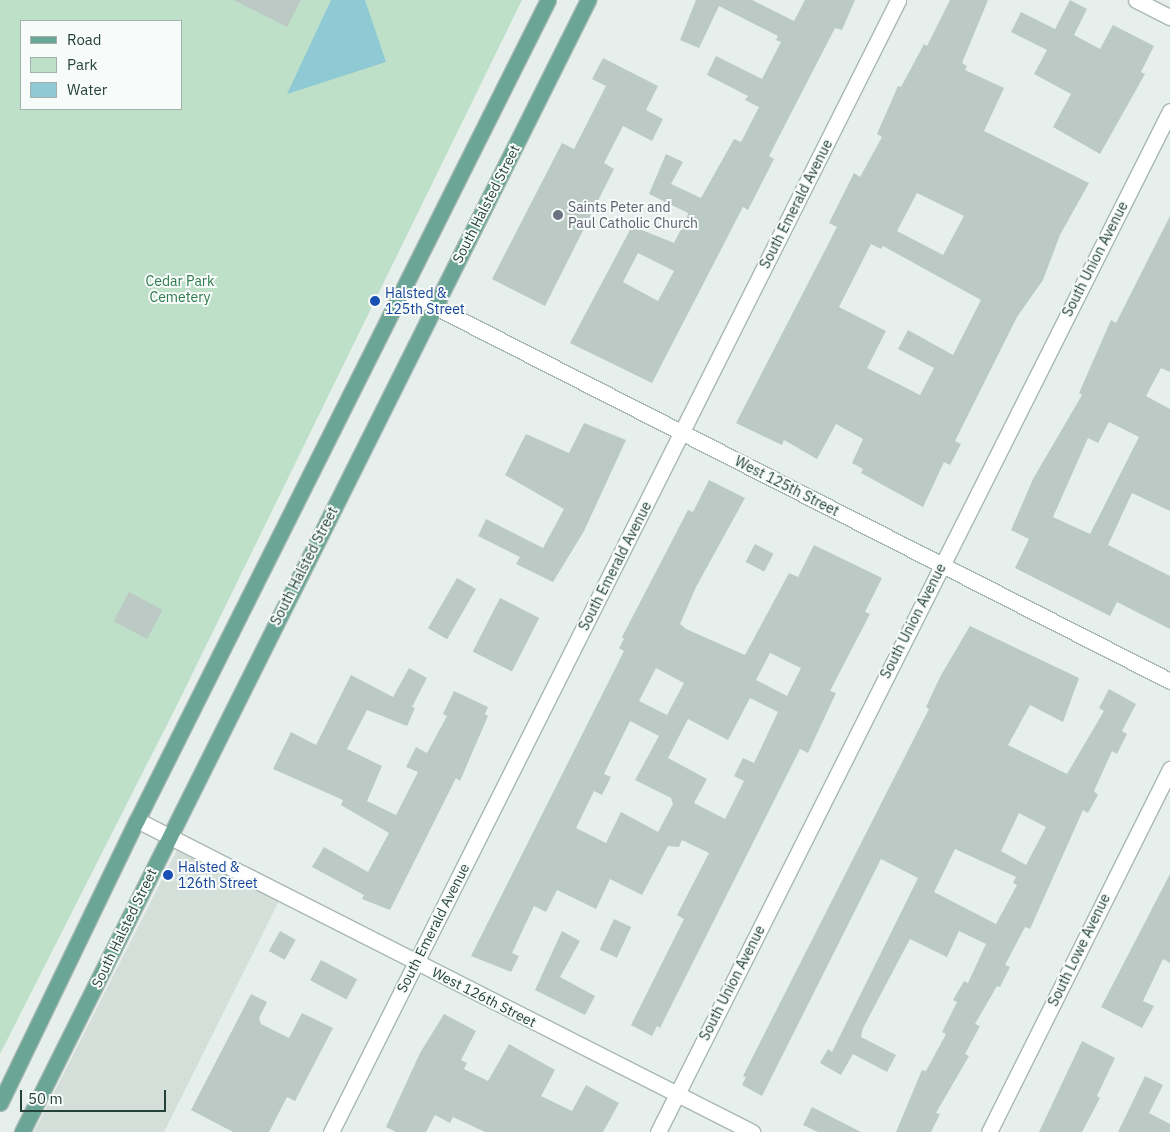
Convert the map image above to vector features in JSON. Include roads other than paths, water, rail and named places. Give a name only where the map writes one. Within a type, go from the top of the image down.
[{"type":"main road","points":[[0,1103],[137,820],[404,291],[548,0]]},
{"type":"main road","name":"South Halsted Street","points":[[22,1132],[588,0]]},
{"type":"street","name":"South Emerald Avenue","points":[[331,1132],[898,0]]},
{"type":"street","points":[[1136,0],[1170,17]]},
{"type":"street","name":"South Union Avenue","points":[[658,1132],[1170,111]]},
{"type":"street","name":"West 125th Street","points":[[404,291],[1170,681]]},
{"type":"street","name":"South Lowe Avenue","points":[[989,1132],[1170,769]]},
{"type":"street","name":"West 126th Street","points":[[137,820],[752,1132]]},
{"type":"water","points":[[331,0],[365,0],[386,62],[287,94]]},
{"type":"place","name":"Saints Peter and Paul Catholic Church","points":[[558,215]]},
{"type":"place","name":"Halsted & 125th Street","points":[[375,301]]},
{"type":"place","name":"Halsted & 126th Street","points":[[168,875]]},
{"type":"park label","name":"Cedar Park Cemetery","points":[[180,290]]}]
